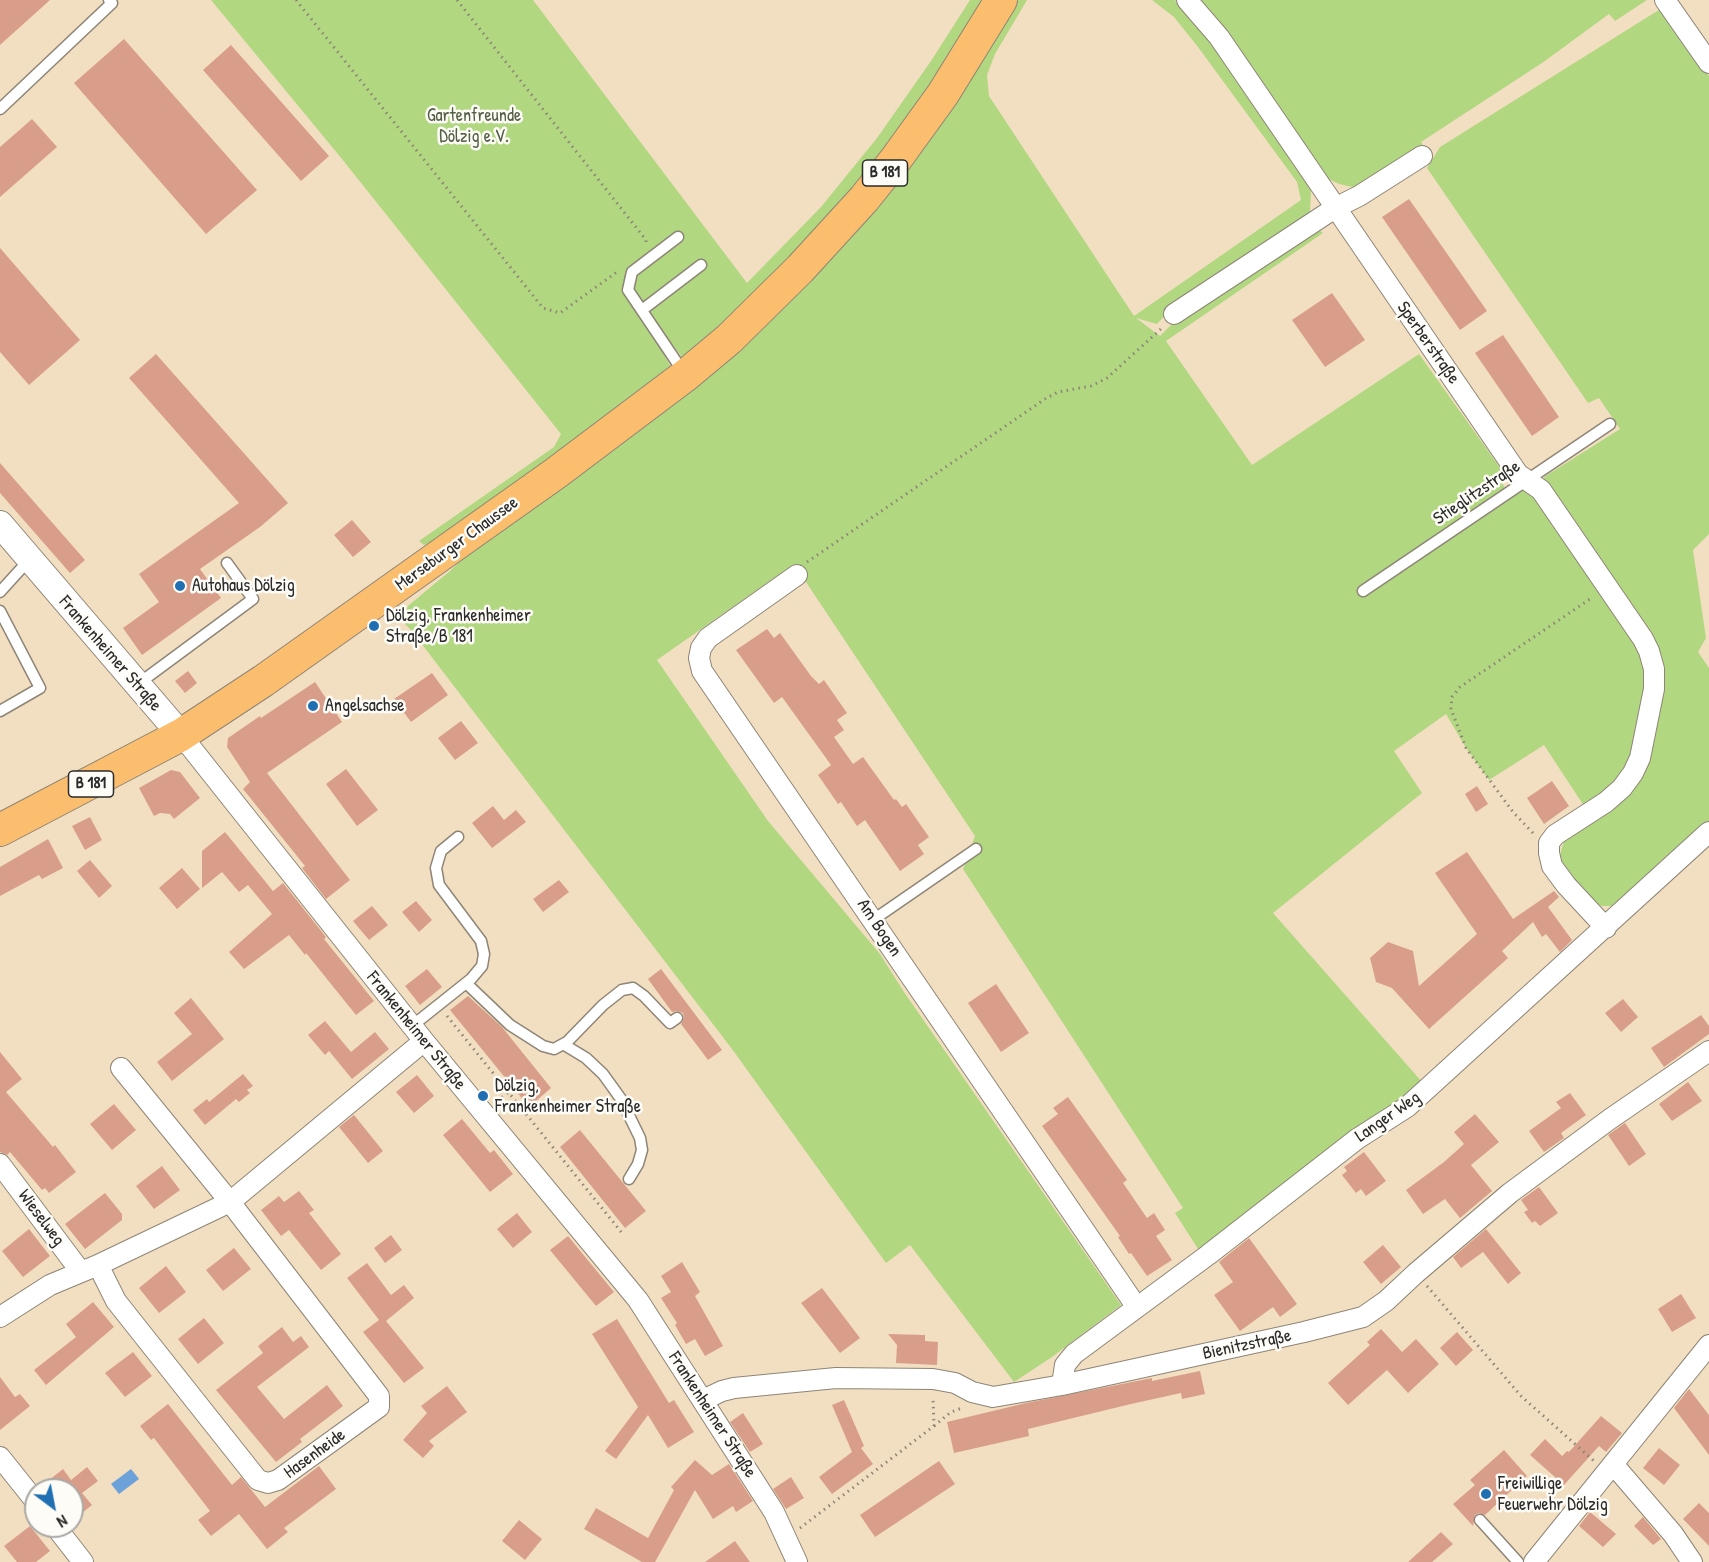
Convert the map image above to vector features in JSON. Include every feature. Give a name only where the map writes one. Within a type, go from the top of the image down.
[{"type":"main road","name":"Merseburger Chaussee","points":[[0,830],[181,735],[263,681],[575,459],[686,375],[743,325],[832,236],[890,167],[943,94],[1001,0]]},
{"type":"street","name":"Sperberstraße","points":[[1187,0],[1219,37],[1518,474],[1541,490],[1644,639],[1654,669],[1654,689],[1640,758],[1622,788],[1606,802],[1555,835],[1549,843]]},
{"type":"street","points":[[1665,0],[1709,63]]},
{"type":"street","points":[[1174,314],[1335,208],[1359,196],[1422,156]]},
{"type":"street","name":"Frankenheimer Straße","points":[[0,524],[181,735],[418,1033],[638,1300],[774,1512],[797,1562]]},
{"type":"street","name":"Am Bogen","points":[[798,575],[708,638],[701,648],[699,658],[702,671],[1136,1306]]},
{"type":"street","name":"Langer Weg","points":[[1062,1385],[1065,1365],[1074,1354],[1208,1255],[1357,1139],[1407,1107],[1709,832]]},
{"type":"street","points":[[1549,843],[1552,866],[1566,885],[1606,928]]},
{"type":"street","points":[[0,1317],[50,1285],[230,1202],[418,1033]]},
{"type":"street","name":"Bienitzstraße","points":[[703,1400],[734,1388],[836,1378],[933,1378],[955,1383],[972,1392],[993,1397],[1062,1385],[1363,1317],[1386,1301],[1510,1193],[1610,1119],[1709,1051]]},
{"type":"street","name":"Hasenheide","points":[[89,1268],[258,1480],[268,1482],[278,1480],[379,1407],[379,1396],[230,1202],[121,1068]]},
{"type":"street","name":"Wieselweg","points":[[0,1164],[89,1268]]},
{"type":"street","points":[[1534,1562],[1709,1346]]},
{"type":"street","points":[[0,1457],[24,1487]]},
{"type":"street","points":[[1610,1468],[1673,1534],[1692,1562]]},
{"type":"street","points":[[64,1538],[83,1562]]},
{"type":"lane","points":[[0,109],[112,3],[109,0]]},
{"type":"lane","points":[[678,237],[632,272],[628,290],[686,375]]},
{"type":"lane","points":[[642,310],[701,265]]},
{"type":"lane","name":"Stieglitzstraße","points":[[1363,591],[1610,424]]},
{"type":"lane","points":[[0,592],[29,560]]},
{"type":"lane","points":[[137,685],[253,599],[227,563]]},
{"type":"lane","points":[[0,612],[40,688],[0,711]]},
{"type":"lane","points":[[418,1033],[438,1005],[466,983],[482,966],[484,954],[481,941],[439,885],[436,868],[441,851],[458,837]]},
{"type":"lane","points":[[873,920],[976,849]]},
{"type":"lane","points":[[466,983],[510,1025],[543,1046],[554,1049],[583,1028],[603,1005],[622,990],[633,988],[644,996],[669,1023],[677,1017]]},
{"type":"lane","points":[[563,1044],[586,1058],[603,1074],[621,1099],[640,1138],[642,1150],[638,1164],[629,1179]]},
{"type":"lane","points":[[1480,1520],[1518,1562]]},
{"type":"path","points":[[296,0],[543,308],[560,313],[617,272]]},
{"type":"path","points":[[457,0],[646,240],[646,251]]},
{"type":"path","points":[[798,575],[806,563],[1045,399],[1058,392],[1091,386],[1107,378],[1130,359],[1174,314]]},
{"type":"path","points":[[1549,843],[1533,833],[1513,812],[1466,748],[1450,709],[1452,697],[1460,687],[1607,588]]},
{"type":"path","points":[[438,1005],[622,1233]]},
{"type":"path","points":[[496,1102],[509,1092]]},
{"type":"path","points":[[1416,1273],[1521,1396],[1610,1468]]},
{"type":"path","points":[[786,1538],[934,1426],[933,1378]]},
{"type":"green space","name":"Gartenfreunde Dölzig e.V.","points":[[211,0],[533,0],[747,283],[821,207],[877,138],[970,0],[988,0],[898,138],[789,265],[686,359],[672,344],[662,351],[671,367],[452,533],[424,545],[419,541],[554,447],[561,434],[342,159]]},
{"type":"green space","points":[[1014,0],[1027,0],[995,54],[987,75],[989,96],[1134,316],[1301,200],[1297,182],[1198,47],[1174,17],[1152,0],[1175,0],[1192,17],[1210,39],[1311,189],[1310,211],[1306,219],[1169,311],[1157,324],[1136,318],[1160,336],[1180,316],[1316,228],[1323,233],[1166,341],[1252,465],[1419,354],[1501,469],[1503,485],[1512,497],[1526,489],[1551,515],[1645,653],[1649,669],[1629,772],[1586,809],[1544,745],[1489,780],[1466,748],[1446,714],[1394,751],[1422,793],[1273,913],[1423,1083],[1200,1252],[1175,1213],[1183,1208],[963,869],[975,836],[794,564],[657,660],[768,821],[880,954],[1121,1305],[1052,1357],[1014,1382],[910,1245],[886,1263],[732,1049],[411,630],[399,618],[409,605],[471,550],[668,405]]},
{"type":"green space","points":[[1197,0],[1647,0],[1615,21],[1609,14],[1542,63],[1421,142],[1425,149],[1367,186],[1352,187],[1327,178]]},
{"type":"green space","points":[[1662,8],[1709,76],[1709,534],[1693,550],[1706,638],[1698,652],[1709,668],[1709,822],[1630,896],[1614,906],[1601,906],[1590,900],[1560,862],[1561,851],[1564,841],[1626,794],[1661,680],[1545,488],[1544,477],[1620,429],[1599,398],[1588,403],[1427,168],[1440,147]]},
{"type":"water","points":[[131,1469],[139,1479],[119,1494],[111,1484]]},
{"type":"building","points":[[0,0],[50,0],[0,45]]},
{"type":"building","points":[[124,39],[257,190],[206,234],[74,83]]},
{"type":"building","points":[[231,45],[329,156],[301,181],[203,70]]},
{"type":"building","points":[[32,119],[57,147],[0,197],[0,147]]},
{"type":"building","points":[[1409,199],[1487,311],[1460,330],[1382,217]]},
{"type":"building","points":[[0,248],[80,340],[29,385],[0,352]]},
{"type":"building","points":[[1332,293],[1365,340],[1325,367],[1292,320]]},
{"type":"building","points":[[1503,335],[1559,417],[1532,436],[1475,353]]},
{"type":"building","points":[[156,354],[288,503],[260,527],[200,569],[221,598],[142,655],[123,628],[159,602],[139,574],[239,503],[129,378]]},
{"type":"building","points":[[0,463],[85,560],[70,573],[0,493]]},
{"type":"building","points":[[352,520],[371,542],[353,557],[334,535]]},
{"type":"building","points":[[767,629],[774,638],[780,633],[811,676],[819,684],[824,680],[847,713],[837,720],[844,730],[834,737],[853,764],[863,757],[894,800],[896,799],[902,807],[906,804],[929,837],[918,845],[924,854],[900,871],[865,820],[857,826],[841,802],[838,804],[818,775],[831,765],[782,697],[774,703],[736,650]]},
{"type":"building","points":[[188,671],[197,683],[185,693],[175,681]]},
{"type":"building","points":[[432,673],[448,695],[411,722],[394,699]]},
{"type":"building","points":[[315,682],[342,722],[267,773],[350,880],[326,899],[302,868],[305,866],[243,789],[250,782],[227,747],[228,738]]},
{"type":"building","points":[[461,721],[478,743],[455,760],[438,738]]},
{"type":"building","points":[[346,769],[378,810],[357,826],[326,784]]},
{"type":"building","points":[[171,770],[180,772],[200,798],[174,819],[170,814],[160,813],[154,816],[139,788]]},
{"type":"building","points":[[1552,781],[1569,806],[1544,824],[1527,798]]},
{"type":"building","points":[[1477,786],[1488,804],[1476,812],[1465,794]]},
{"type":"building","points":[[493,806],[504,820],[516,810],[526,822],[492,848],[472,823]]},
{"type":"building","points":[[90,817],[102,840],[85,850],[72,826]]},
{"type":"building","points":[[225,832],[273,891],[283,883],[374,1001],[356,1015],[289,935],[244,969],[229,952],[272,914],[248,885],[239,892],[222,872],[202,888],[202,851]]},
{"type":"building","points":[[48,839],[63,868],[42,879],[39,875],[0,896],[0,867]]},
{"type":"building","points":[[1467,852],[1513,919],[1554,891],[1559,897],[1548,907],[1572,940],[1560,952],[1546,934],[1542,937],[1533,922],[1502,951],[1508,958],[1429,1029],[1392,988],[1376,982],[1370,958],[1388,942],[1413,951],[1419,986],[1477,934],[1435,873]]},
{"type":"building","points":[[90,860],[112,886],[99,898],[77,871]]},
{"type":"building","points":[[182,868],[200,889],[177,909],[159,888]]},
{"type":"building","points":[[559,880],[569,892],[543,912],[533,899]]},
{"type":"building","points":[[416,901],[432,920],[419,932],[402,912]]},
{"type":"building","points":[[372,906],[388,925],[369,940],[353,921]]},
{"type":"building","points":[[427,969],[442,987],[420,1005],[405,986]]},
{"type":"building","points":[[661,969],[722,1050],[708,1060],[681,1024],[684,1018],[683,1013],[672,1012],[648,979]]},
{"type":"building","points":[[996,984],[1029,1033],[1001,1052],[968,1003]]},
{"type":"building","points":[[468,996],[502,1027],[551,1088],[529,1107],[450,1010]]},
{"type":"building","points":[[191,998],[224,1039],[172,1081],[157,1062],[192,1034],[174,1013]]},
{"type":"building","points":[[1623,999],[1638,1017],[1621,1032],[1605,1013]]},
{"type":"building","points":[[1701,1015],[1709,1026],[1709,1034],[1664,1067],[1651,1048]]},
{"type":"building","points":[[325,1021],[351,1052],[375,1032],[389,1049],[352,1079],[329,1051],[325,1055],[308,1035]]},
{"type":"building","points":[[0,1052],[22,1079],[6,1092],[53,1147],[55,1145],[76,1172],[49,1193],[45,1188],[42,1190],[10,1152],[7,1155],[0,1152]]},
{"type":"building","points":[[243,1074],[253,1086],[247,1090],[250,1093],[239,1102],[236,1099],[205,1125],[193,1110],[207,1099],[209,1102]]},
{"type":"building","points":[[417,1075],[434,1096],[414,1113],[396,1092]]},
{"type":"building","points":[[1688,1082],[1702,1101],[1672,1121],[1659,1104]]},
{"type":"building","points":[[1570,1093],[1586,1115],[1561,1133],[1564,1138],[1544,1152],[1529,1131],[1561,1108],[1556,1102]]},
{"type":"building","points":[[1068,1097],[1127,1180],[1123,1183],[1147,1218],[1154,1213],[1165,1230],[1156,1236],[1172,1260],[1147,1276],[1131,1253],[1129,1254],[1118,1237],[1120,1236],[1042,1126],[1058,1114],[1053,1108]]},
{"type":"building","points":[[114,1104],[136,1130],[112,1150],[90,1124]]},
{"type":"building","points":[[1475,1114],[1499,1142],[1471,1165],[1492,1191],[1460,1218],[1445,1199],[1423,1214],[1406,1190],[1464,1144],[1454,1132]]},
{"type":"building","points":[[354,1115],[383,1151],[368,1163],[339,1127]]},
{"type":"building","points":[[462,1119],[490,1153],[494,1150],[513,1174],[490,1192],[443,1135]]},
{"type":"building","points":[[1625,1123],[1646,1154],[1629,1166],[1608,1135]]},
{"type":"building","points":[[580,1130],[646,1211],[625,1228],[560,1147]]},
{"type":"building","points":[[1364,1152],[1386,1181],[1366,1196],[1361,1189],[1356,1193],[1342,1175],[1347,1171],[1344,1167]]},
{"type":"building","points":[[162,1166],[180,1190],[154,1209],[136,1186]]},
{"type":"building","points":[[1539,1187],[1558,1213],[1540,1226],[1535,1221],[1532,1223],[1524,1212],[1528,1210],[1521,1200]]},
{"type":"building","points":[[299,1191],[314,1210],[309,1213],[341,1254],[321,1270],[289,1230],[281,1236],[261,1210],[279,1196],[284,1202]]},
{"type":"building","points":[[105,1193],[122,1214],[122,1220],[85,1249],[65,1224]]},
{"type":"building","points":[[517,1213],[532,1232],[513,1248],[497,1229]]},
{"type":"building","points":[[29,1229],[50,1256],[23,1277],[2,1251]]},
{"type":"building","points":[[1486,1229],[1521,1273],[1508,1284],[1483,1252],[1461,1268],[1453,1257]]},
{"type":"building","points":[[391,1235],[402,1250],[385,1263],[374,1248]]},
{"type":"building","points":[[568,1236],[614,1292],[596,1306],[550,1250]]},
{"type":"building","points":[[1249,1238],[1297,1304],[1280,1317],[1273,1307],[1240,1331],[1214,1295],[1233,1282],[1219,1262]]},
{"type":"building","points":[[1383,1245],[1401,1267],[1381,1284],[1363,1262]]},
{"type":"building","points":[[234,1248],[251,1269],[223,1291],[206,1270]]},
{"type":"building","points":[[682,1262],[700,1292],[695,1296],[723,1346],[705,1356],[695,1339],[686,1344],[675,1325],[677,1323],[661,1298],[671,1292],[661,1276]]},
{"type":"building","points":[[367,1263],[391,1295],[404,1285],[414,1298],[386,1321],[424,1368],[404,1383],[363,1332],[379,1320],[347,1278]]},
{"type":"building","points":[[166,1266],[186,1292],[159,1313],[139,1288]]},
{"type":"building","points":[[822,1288],[860,1338],[840,1353],[801,1303]]},
{"type":"building","points":[[1681,1294],[1696,1318],[1672,1332],[1658,1309]]},
{"type":"building","points":[[93,1302],[114,1327],[46,1385],[34,1370],[76,1337],[66,1324]]},
{"type":"building","points":[[204,1318],[224,1343],[198,1364],[178,1339]]},
{"type":"building","points":[[617,1319],[669,1403],[674,1400],[694,1432],[668,1448],[648,1415],[616,1459],[605,1451],[638,1407],[592,1334]]},
{"type":"building","points":[[282,1327],[293,1342],[301,1336],[309,1347],[257,1387],[284,1419],[327,1385],[343,1406],[300,1439],[302,1442],[276,1462],[216,1390],[263,1353],[258,1346]]},
{"type":"building","points":[[1381,1329],[1402,1352],[1416,1339],[1439,1364],[1408,1393],[1387,1370],[1348,1405],[1328,1383],[1370,1345],[1367,1342]]},
{"type":"building","points":[[1457,1332],[1473,1350],[1456,1366],[1440,1348]]},
{"type":"building","points":[[888,1334],[925,1335],[925,1341],[938,1342],[937,1365],[896,1363],[897,1345]]},
{"type":"building","points":[[133,1352],[152,1376],[125,1397],[105,1373]]},
{"type":"building","points":[[1200,1371],[1205,1394],[1182,1399],[1181,1393],[1131,1404],[1028,1429],[1029,1436],[954,1453],[947,1422],[1026,1403]]},
{"type":"building","points":[[0,1377],[15,1397],[20,1394],[30,1406],[0,1430]]},
{"type":"building","points":[[447,1386],[467,1412],[429,1441],[434,1446],[423,1458],[403,1440],[427,1413],[421,1406]]},
{"type":"building","points":[[1689,1389],[1709,1415],[1709,1455],[1674,1408]]},
{"type":"building","points":[[844,1400],[864,1446],[861,1448],[873,1464],[832,1494],[819,1477],[852,1452],[832,1405]]},
{"type":"building","points":[[168,1404],[232,1485],[241,1477],[265,1507],[319,1466],[336,1489],[284,1528],[288,1532],[267,1549],[239,1514],[211,1536],[198,1520],[210,1511],[154,1438],[151,1440],[140,1426]]},
{"type":"building","points":[[743,1413],[763,1444],[750,1452],[730,1422]]},
{"type":"building","points":[[1601,1416],[1622,1433],[1606,1452],[1599,1446],[1564,1485],[1530,1455],[1545,1439],[1562,1456],[1567,1451],[1569,1452]]},
{"type":"building","points":[[1659,1448],[1680,1465],[1664,1485],[1643,1468]]},
{"type":"building","name":"Freiwillige Feuerwehr Dölzig","points":[[1504,1450],[1527,1476],[1485,1515],[1479,1513],[1475,1515],[1473,1526],[1453,1504],[1475,1485],[1470,1480]]},
{"type":"building","points":[[695,1460],[712,1475],[729,1464],[753,1501],[736,1512],[733,1506],[713,1519],[695,1490],[655,1562],[642,1562],[584,1529],[596,1508],[648,1538],[674,1490],[671,1487]]},
{"type":"building","points":[[939,1461],[955,1484],[875,1537],[860,1515]]},
{"type":"building","points":[[87,1467],[98,1481],[84,1492],[84,1478],[73,1478]]},
{"type":"building","points":[[63,1469],[70,1478],[52,1478]]},
{"type":"building","points":[[791,1477],[804,1498],[786,1509],[773,1489]]},
{"type":"building","points":[[84,1495],[92,1505],[84,1511]]},
{"type":"building","points":[[1699,1503],[1709,1513],[1709,1546],[1683,1519]]},
{"type":"building","points":[[1590,1512],[1616,1534],[1603,1547],[1579,1526]]},
{"type":"building","points":[[1643,1517],[1661,1539],[1653,1545],[1634,1526]]},
{"type":"building","points":[[519,1520],[542,1539],[525,1560],[502,1541]]},
{"type":"building","points":[[24,1531],[24,1538],[40,1538],[50,1551],[36,1562],[17,1562],[4,1546]]},
{"type":"building","points":[[1441,1532],[1453,1544],[1432,1562],[1408,1562]]},
{"type":"building","points":[[735,1541],[750,1562],[705,1562]]},
{"type":"place","name":"Autohaus Dölzig","points":[[180,586]]},
{"type":"place","name":"Dölzig, Frankenheimer Straße/B 181","points":[[374,626]]},
{"type":"place","name":"Angelsachse","points":[[313,706]]},
{"type":"place","name":"Dölzig, Frankenheimer Straße","points":[[483,1096]]},
{"type":"place","name":"Freiwillige Feuerwehr Dölzig","points":[[1486,1494]]}]
